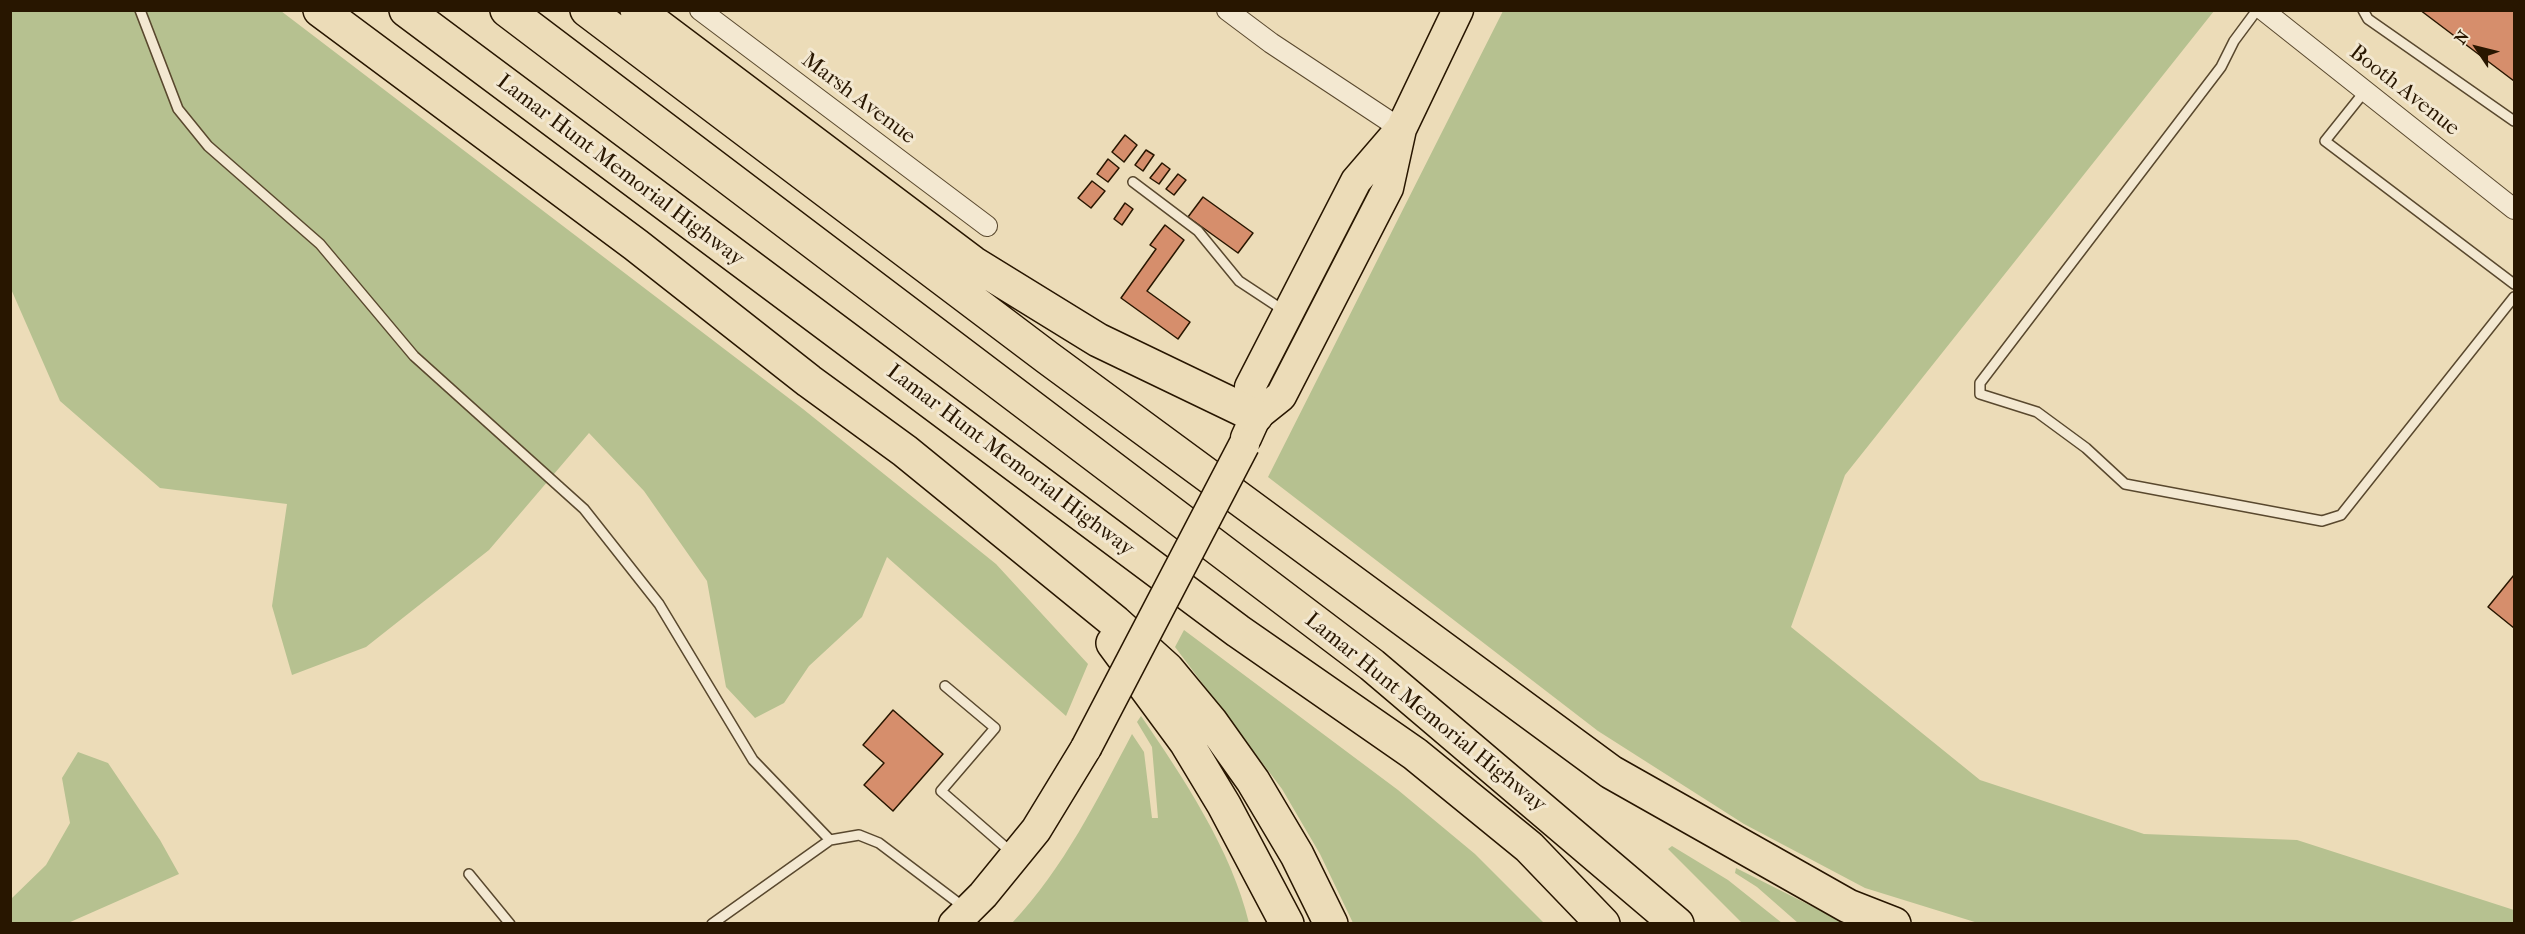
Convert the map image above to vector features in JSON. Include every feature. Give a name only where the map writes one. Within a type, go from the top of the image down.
[{"type":"highway","points":[[320,10],[636,245],[989,519],[1115,622],[1167,669],[1211,722],[1253,781],[1297,855],[1331,924]]},
{"type":"highway","name":"Lamar Hunt Memorial Highway","points":[[406,10],[1238,631],[1415,754],[1529,847],[1604,924]]},
{"type":"highway","name":"Lamar Hunt Memorial Highway","points":[[507,10],[1372,665],[1677,924]]},
{"type":"highway","points":[[587,10],[1048,358],[1611,772],[1848,906],[1894,924]]},
{"type":"highway","points":[[637,10],[973,263],[1250,430]]},
{"type":"highway","points":[[989,519],[1110,638],[1186,742],[1287,924]]},
{"type":"highway","points":[[1243,842],[1264,924]]},
{"type":"main road","points":[[961,917],[1036,831],[1086,748],[1250,430],[1281,396],[1388,188],[1401,129],[1458,10]]},
{"type":"main road","points":[[1250,430],[1250,387],[1356,181],[1401,129]]},
{"type":"street","name":"Marsh Avenue","points":[[700,10],[987,226]]},
{"type":"street","points":[[1227,10],[1271,43],[1401,129]]},
{"type":"street","name":"Booth Avenue","points":[[2263,10],[2514,209]]},
{"type":"lane","points":[[140,10],[178,109],[208,147],[320,244],[414,356],[584,509],[659,604],[753,760],[830,840]]},
{"type":"lane","points":[[2257,10],[2234,40],[2221,67],[1980,383],[1980,393],[2037,412],[2086,448],[2125,484],[2322,521],[2342,515],[2514,297]]},
{"type":"lane","points":[[2362,10],[2368,19],[2514,121]]},
{"type":"lane","points":[[2365,91],[2325,141],[2514,284]]},
{"type":"lane","points":[[1133,182],[1198,231],[1239,281],[1288,313]]},
{"type":"lane","points":[[945,686],[995,728],[941,791],[1015,856]]},
{"type":"lane","points":[[712,924],[830,840],[860,835],[879,843],[961,917]]},
{"type":"lane","points":[[469,874],[510,924]]},
{"type":"green space","points":[[10,11],[281,11],[803,409],[996,564],[1088,664],[1066,716],[887,557],[862,617],[809,666],[784,703],[755,718],[726,687],[707,581],[644,491],[589,433],[489,550],[366,647],[292,675],[272,606],[287,504],[160,488],[60,401],[11,289]]},
{"type":"green space","points":[[1503,11],[2214,11],[1845,475],[1791,627],[1980,780],[2144,834],[2297,840],[2514,910],[2514,923],[1978,923],[1865,888],[1744,824],[1598,731],[1268,477]]},
{"type":"green space","points":[[1184,630],[1398,790],[1475,854],[1544,923],[1353,923],[1320,854],[1282,789],[1175,647]]},
{"type":"green space","points":[[1141,716],[1204,815],[1231,869],[1249,923],[1012,923],[1031,902],[1064,856],[1132,734],[1144,752],[1152,818],[1158,818],[1152,747],[1137,722]]},
{"type":"green space","points":[[78,752],[108,763],[160,840],[179,874],[68,923],[11,923],[11,899],[46,865],[70,823],[62,778]]},
{"type":"green space","points":[[1672,846],[1728,880],[1782,923],[1742,923],[1668,849]]},
{"type":"green space","points":[[1736,868],[1845,923],[1798,923],[1757,887],[1735,873]]},
{"type":"building","points":[[2420,10],[2514,10],[2514,81]]},
{"type":"building","points":[[1125,135],[1137,145],[1124,162],[1112,152]]},
{"type":"building","points":[[1146,150],[1154,155],[1143,171],[1135,165]]},
{"type":"building","points":[[1108,159],[1119,168],[1108,182],[1097,174]]},
{"type":"building","points":[[1162,163],[1170,169],[1159,184],[1150,178]]},
{"type":"building","points":[[1178,174],[1186,180],[1174,195],[1166,189]]},
{"type":"building","points":[[1092,181],[1105,191],[1091,208],[1078,198]]},
{"type":"building","points":[[1203,197],[1253,233],[1238,253],[1188,217]]},
{"type":"building","points":[[1125,203],[1133,209],[1122,225],[1114,219]]},
{"type":"building","points":[[1165,225],[1184,240],[1147,291],[1190,322],[1178,339],[1121,298],[1156,249],[1150,245]]},
{"type":"building","points":[[2514,575],[2514,628],[2488,607]]},
{"type":"building","points":[[893,710],[943,754],[893,811],[864,785],[884,763],[863,745]]}]
